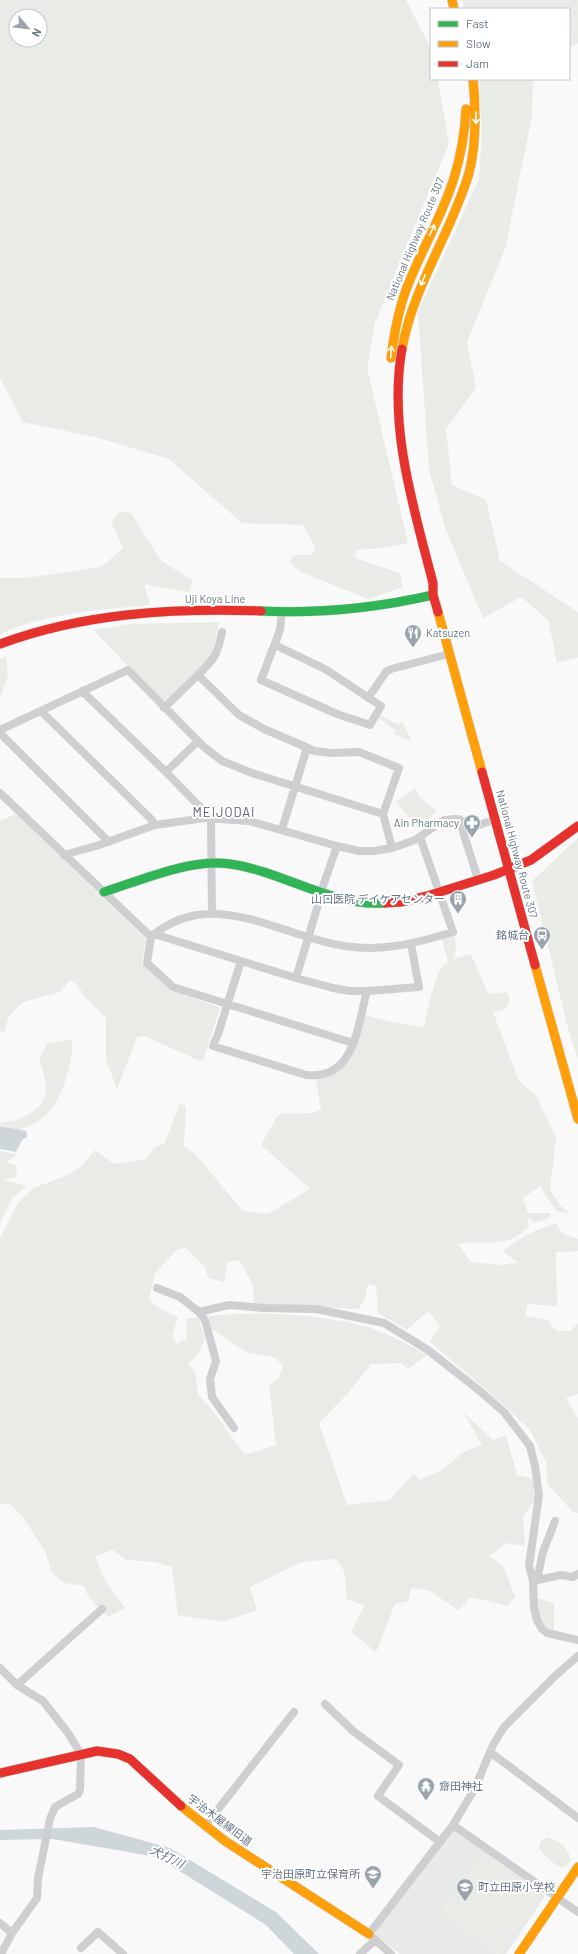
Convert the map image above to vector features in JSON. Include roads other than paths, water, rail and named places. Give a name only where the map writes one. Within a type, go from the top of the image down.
[{"type":"main road","name":"National Highway Route 307","points":[[433,595],[426,585],[403,482],[391,400],[392,347],[402,297],[447,198],[457,167],[465,126],[466,80]]},
{"type":"main road","name":"National Highway Route 307","points":[[473,80],[476,106],[475,134],[469,172],[459,201],[428,267],[410,312],[402,347],[398,380],[399,411],[406,462],[419,526],[433,583],[433,595],[578,1119]]},
{"type":"main road","name":"Uji Koya Line","points":[[0,644],[54,627],[90,619],[183,611],[313,612],[351,610],[433,595]]},
{"type":"main road","points":[[104,892],[186,866],[211,863],[246,868],[347,900],[375,904],[401,902],[439,892],[510,869],[531,860],[578,826]]},
{"type":"main road","name":"宇治木屋線旧道","points":[[0,1773],[97,1751],[112,1752],[130,1759],[192,1816],[205,1826],[265,1868],[372,1937]]},
{"type":"main road","points":[[518,1954],[578,1867]]},
{"type":"street","points":[[274,645],[325,669],[381,706],[370,725],[337,714],[261,680],[274,645],[280,630],[282,612]]},
{"type":"street","points":[[164,708],[214,659],[218,651],[222,632]]},
{"type":"street","points":[[368,698],[386,672],[391,669],[449,654]]},
{"type":"street","points":[[109,842],[0,731],[128,670],[164,708],[217,758],[236,768],[383,814]]},
{"type":"street","points":[[198,675],[239,715],[264,729],[307,748],[331,753],[359,752],[399,768],[383,814],[392,848]]},
{"type":"street","points":[[82,692],[166,772],[202,809],[208,818],[212,913]]},
{"type":"street","points":[[41,711],[151,819],[155,825]]},
{"type":"street","points":[[166,772],[198,741]]},
{"type":"street","points":[[282,829],[307,748]]},
{"type":"street","points":[[0,793],[64,855],[152,935],[296,978],[345,990],[367,992],[419,987],[410,944]]},
{"type":"street","points":[[64,855],[109,842],[155,825],[208,818],[249,821],[359,851],[382,851],[392,848],[420,837],[444,820],[458,819],[479,825],[496,819]]},
{"type":"street","points":[[458,819],[478,879]]},
{"type":"street","points":[[152,935],[182,919],[212,913],[250,918],[308,937],[345,946],[369,948],[390,948],[453,932],[420,837]]},
{"type":"street","points":[[296,978],[337,846]]},
{"type":"street","points":[[152,935],[147,963],[173,987],[353,1043]]},
{"type":"street","points":[[241,961],[213,1046],[306,1075],[321,1076],[342,1065],[353,1043],[367,992]]},
{"type":"street","points":[[157,1288],[180,1297],[199,1312],[204,1320],[216,1361],[210,1379],[212,1396],[234,1428]]},
{"type":"street","points":[[199,1312],[229,1305],[264,1308],[316,1309],[384,1323],[428,1350],[481,1392],[504,1412],[530,1446],[535,1466],[539,1495],[529,1566],[533,1581],[534,1608],[537,1620],[542,1629],[547,1633],[578,1640]]},
{"type":"street","points":[[533,1581],[538,1575],[543,1552],[555,1521]]},
{"type":"street","points":[[533,1581],[561,1575],[573,1577],[578,1574]]},
{"type":"street","points":[[17,1685],[102,1609]]},
{"type":"street","points":[[360,1954],[453,1825],[475,1788],[490,1752],[504,1727],[555,1676],[578,1656]]},
{"type":"street","points":[[0,1668],[17,1685],[43,1701],[68,1733],[81,1754],[80,1789],[78,1794],[55,1807],[50,1819],[38,1878],[37,1898],[12,1933],[2,1954]]},
{"type":"street","points":[[325,1704],[353,1731],[399,1765],[378,1796],[440,1842]]},
{"type":"street","points":[[205,1826],[294,1712]]},
{"type":"street","points":[[490,1752],[578,1818]]},
{"type":"street","points":[[453,1825],[578,1912]]},
{"type":"street","points":[[0,1923],[12,1933]]},
{"type":"street","points":[[81,1948],[98,1932],[123,1954]]},
{"type":"street","name":"宇治木屋線旧道","points":[[372,1937],[391,1954]]},
{"type":"water","points":[[0,1126],[26,1131],[27,1137],[22,1140],[16,1152],[0,1149]]},
{"type":"water","name":"犬打川","points":[[94,1827],[170,1848],[276,1912],[319,1954],[294,1954],[266,1925],[157,1857],[53,1839],[0,1840],[0,1830]]},
{"type":"place","name":"Katsuzen","points":[[413,648]]},
{"type":"place","name":"Ain Pharmacy","points":[[472,838]]},
{"type":"place","name":"山口医院 デイケアセンター","points":[[458,914]]},
{"type":"place","name":"銘城台","points":[[542,950]]},
{"type":"place","name":"齋田神社","points":[[426,1801]]},
{"type":"place","name":"宇治田原町立保育所","points":[[373,1889]]},
{"type":"place","name":"町立田原小学校","points":[[465,1902]]},
{"type":"district","name":"MEIJODAI","points":[[224,812]]}]
